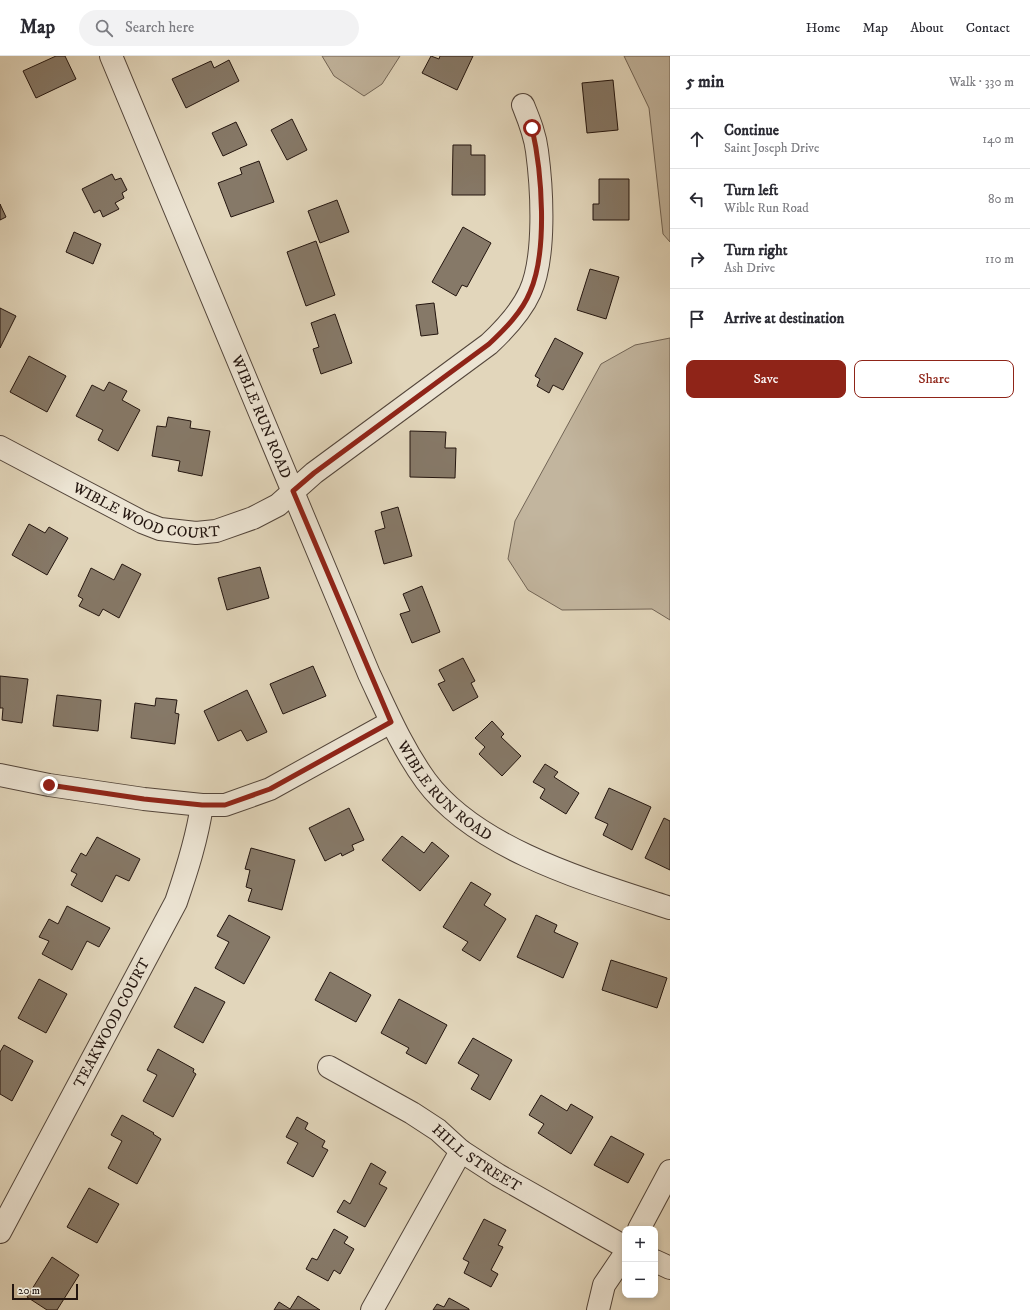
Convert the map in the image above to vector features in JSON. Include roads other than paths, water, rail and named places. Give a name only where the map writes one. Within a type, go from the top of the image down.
[{"type":"street","name":"WIBLE RUN ROAD","points":[[110,56],[391,722],[410,756],[427,782],[453,809],[476,827],[529,856],[565,871],[670,908]]},
{"type":"street","name":"WIBLE WOOD COURT","points":[[0,447],[142,522],[160,529],[178,532],[216,531],[233,526],[278,505],[314,473],[489,344],[504,330],[530,292],[538,261],[541,236],[540,195],[537,150],[532,128],[522,105]]},
{"type":"street","points":[[0,775],[65,787],[202,805],[225,805],[270,789],[391,722]]},
{"type":"street","name":"TEAKWOOD COURT","points":[[0,1232],[176,902],[189,865],[202,805]]},
{"type":"street","name":"HILL STREET","points":[[329,1067],[412,1113],[438,1130],[461,1151],[534,1197],[622,1245]]},
{"type":"street","points":[[372,1310],[461,1151]]},
{"type":"street","points":[[641,1226],[670,1171]]},
{"type":"street","points":[[598,1310],[604,1285],[622,1258]]},
{"type":"street","points":[[657,1262],[670,1268]]}]
